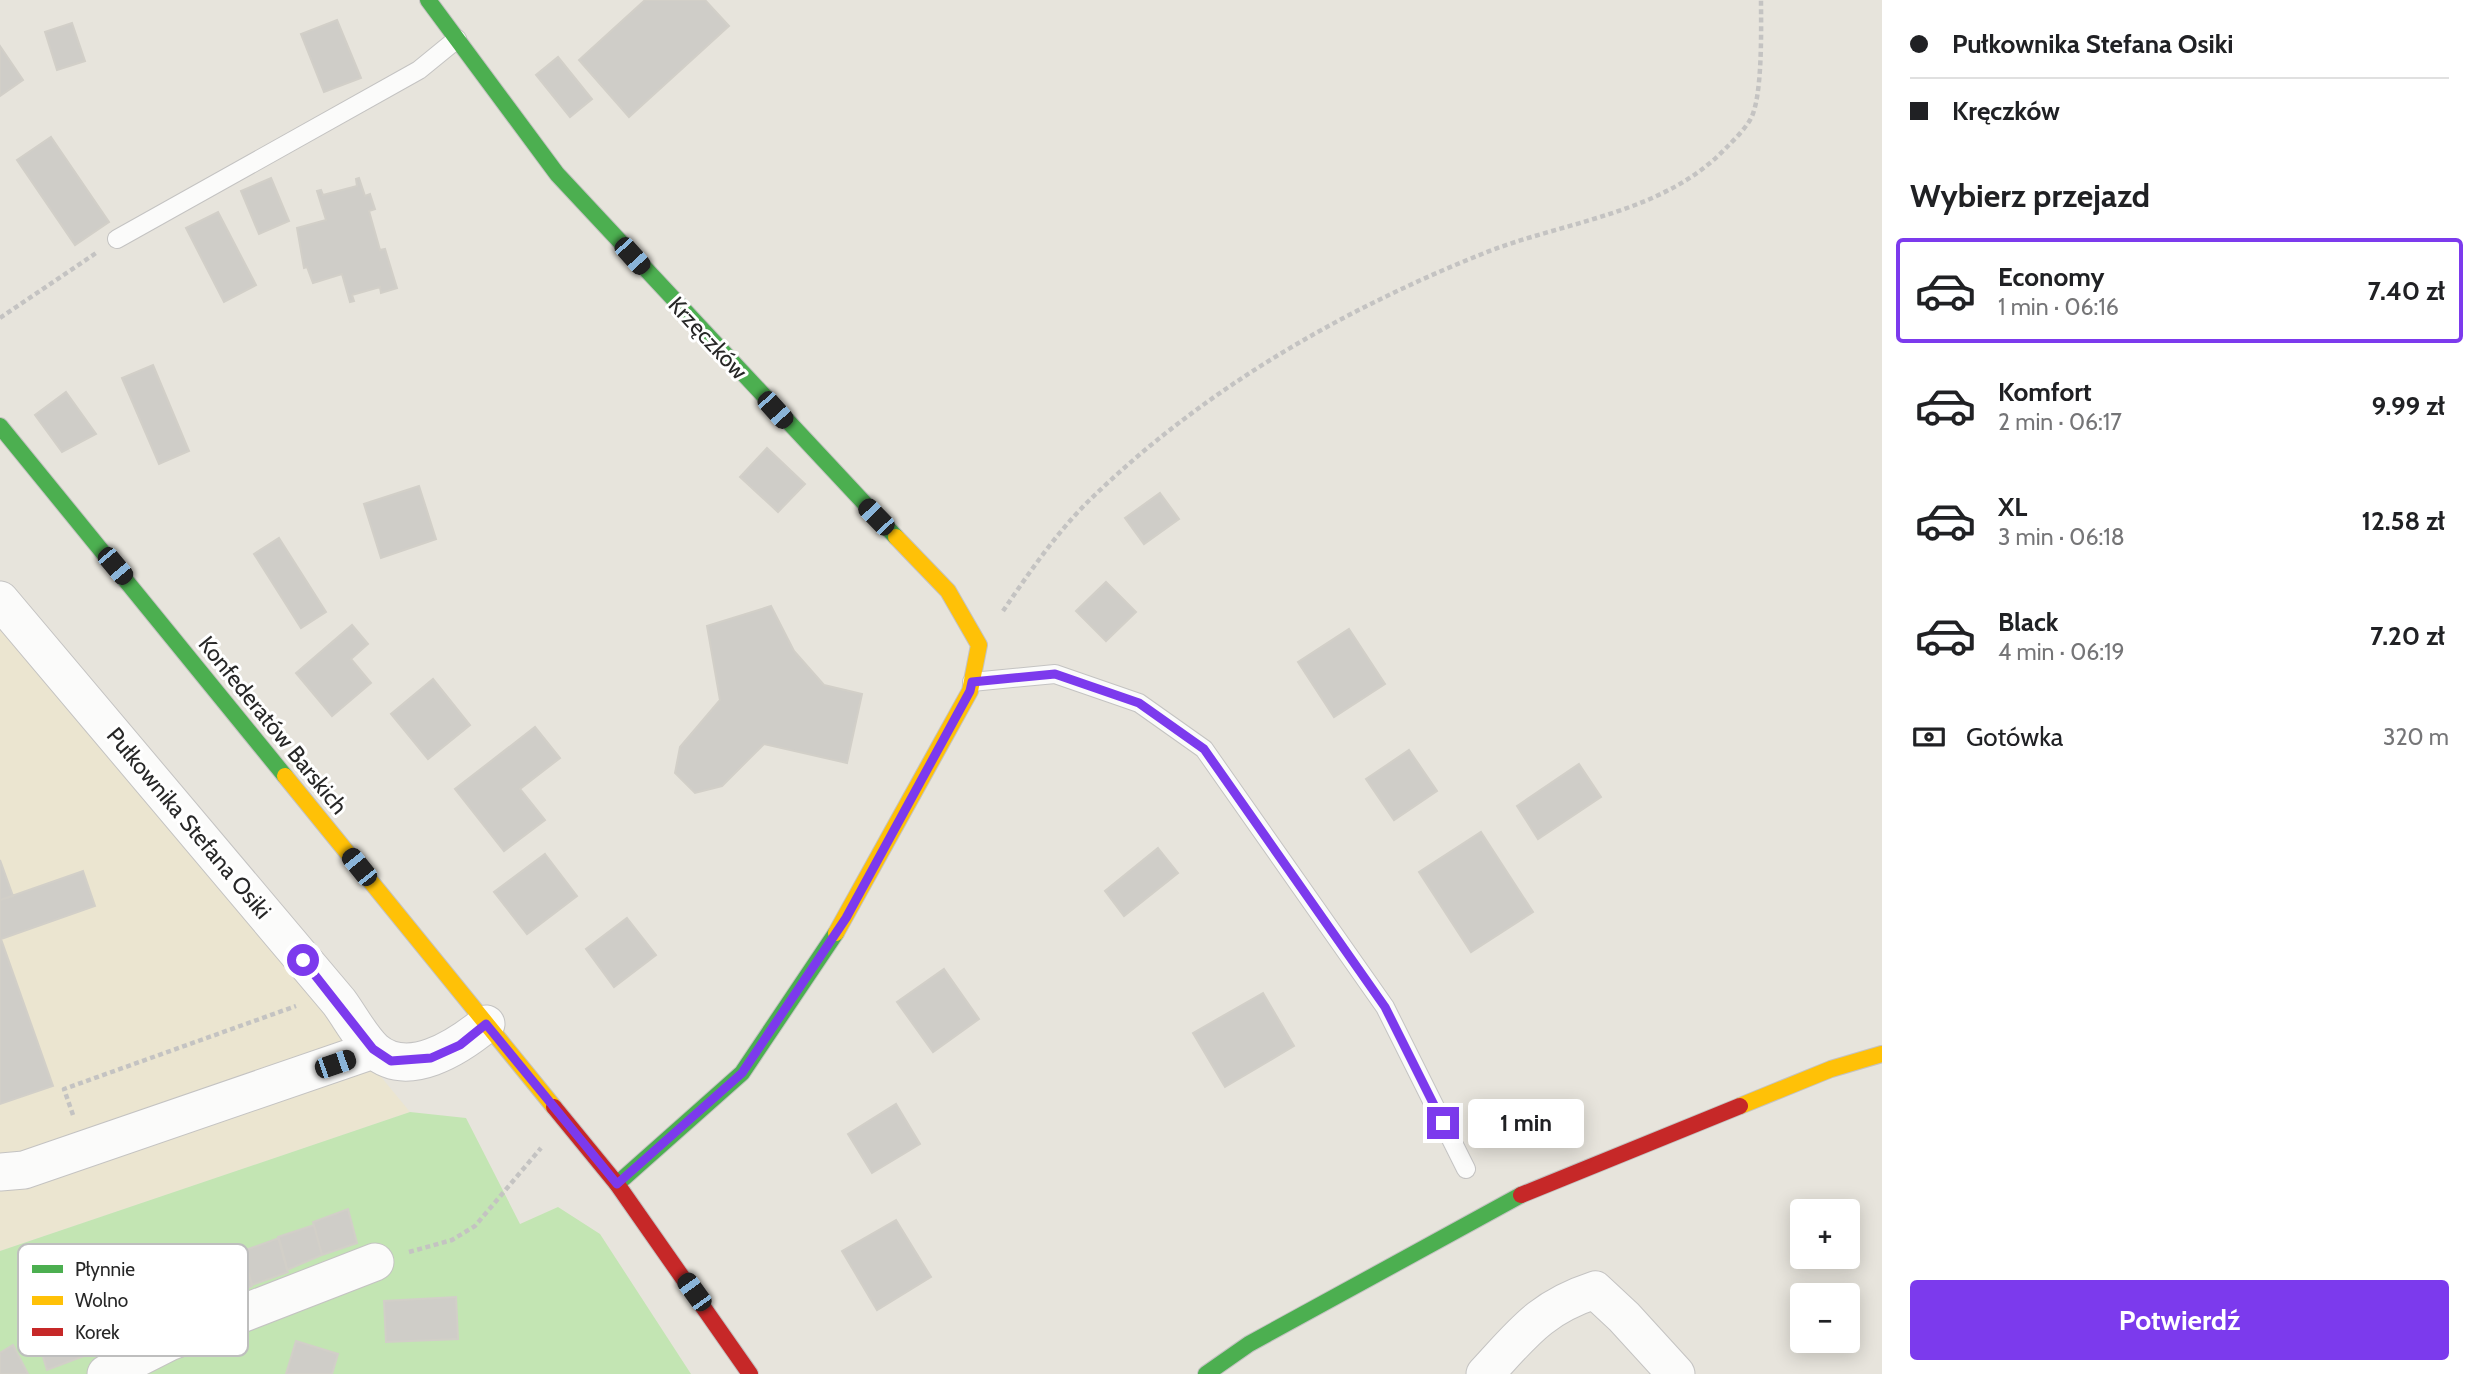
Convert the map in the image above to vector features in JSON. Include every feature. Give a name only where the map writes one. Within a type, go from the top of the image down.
[{"type":"street","name":"Krzęczków","points":[[428,0],[557,174],[804,442],[948,591],[979,645]]},
{"type":"street","name":"Konfederatów Barskich","points":[[0,426],[617,1184],[750,1374]]},
{"type":"street","name":"Pułkownika Stefana Osiki","points":[[0,600],[339,1002],[373,1049]]},
{"type":"street","points":[[617,1184],[742,1073],[846,918],[970,691],[979,645]]},
{"type":"street","points":[[0,1172],[24,1170],[373,1049],[391,1061],[431,1058],[460,1045],[486,1024]]},
{"type":"street","points":[[1206,1374],[1248,1343],[1536,1187],[1831,1069],[1882,1054]]},
{"type":"street","points":[[248,1311],[375,1262]]},
{"type":"street","points":[[1485,1374],[1533,1322],[1563,1301],[1595,1290],[1624,1317],[1676,1374]]},
{"type":"street","points":[[106,1374],[141,1356]]},
{"type":"lane","points":[[117,239],[419,70],[457,40]]},
{"type":"lane","points":[[972,682],[1055,674],[1139,703],[1204,749],[1385,1007],[1465,1169]]},
{"type":"path","points":[[979,645],[1034,567],[1096,493],[1168,431],[1285,351],[1378,298],[1484,253],[1651,198],[1683,184],[1725,150],[1752,118],[1759,78],[1761,0]]},
{"type":"path","points":[[0,318],[117,239]]},
{"type":"path","points":[[85,1149],[64,1089],[297,1006]]},
{"type":"path","points":[[375,1262],[452,1240],[475,1226],[528,1166]]},
{"type":"shaded area","points":[[0,614],[410,1112],[0,1251]]},
{"type":"green space","points":[[410,1112],[466,1118],[520,1224],[558,1207],[600,1234],[691,1374],[0,1374],[0,1251],[18,1245],[18,1356],[248,1356],[248,1244],[21,1244]]},
{"type":"building","points":[[645,0],[705,0],[729,26],[629,117],[579,60]]},
{"type":"building","points":[[337,20],[361,78],[324,92],[301,34]]},
{"type":"building","points":[[72,23],[85,61],[57,70],[45,32]]},
{"type":"building","points":[[0,46],[23,80],[0,96]]},
{"type":"building","points":[[558,57],[592,99],[570,117],[536,75]]},
{"type":"building","points":[[51,137],[109,222],[75,245],[17,160]]},
{"type":"building","points":[[271,178],[289,221],[259,234],[241,191]]},
{"type":"building","points":[[359,178],[365,196],[370,194],[375,209],[369,211],[380,250],[385,249],[397,288],[381,293],[380,287],[352,295],[354,301],[350,302],[342,274],[313,283],[307,267],[304,268],[297,228],[326,220],[317,191],[321,190],[323,195],[357,186],[356,179]]},
{"type":"building","points":[[218,212],[256,285],[224,302],[186,228]]},
{"type":"building","points":[[153,365],[189,451],[159,464],[122,378]]},
{"type":"building","points":[[66,392],[96,434],[62,452],[35,415]]},
{"type":"building","points":[[767,448],[805,484],[778,512],[740,477]]},
{"type":"building","points":[[419,486],[436,539],[381,558],[364,504]]},
{"type":"building","points":[[1160,493],[1179,519],[1144,544],[1125,518]]},
{"type":"building","points":[[279,538],[326,612],[301,628],[254,554]]},
{"type":"building","points":[[1106,582],[1136,612],[1106,641],[1076,611]]},
{"type":"building","points":[[771,606],[794,651],[824,685],[862,694],[847,763],[764,744],[722,786],[695,793],[675,773],[680,747],[720,700],[707,626]]},
{"type":"building","points":[[352,625],[368,644],[351,659],[371,683],[332,716],[296,673]]},
{"type":"building","points":[[1349,629],[1385,684],[1334,717],[1298,662]]},
{"type":"building","points":[[433,679],[470,725],[428,759],[391,714]]},
{"type":"building","points":[[535,727],[560,758],[520,789],[545,820],[504,851],[455,789]]},
{"type":"building","points":[[1409,750],[1437,791],[1394,820],[1366,779]]},
{"type":"building","points":[[1579,764],[1601,797],[1538,839],[1517,806]]},
{"type":"building","points":[[1481,832],[1533,912],[1471,952],[1419,872]]},
{"type":"building","points":[[1158,848],[1178,873],[1124,916],[1105,891]]},
{"type":"building","points":[[545,854],[577,896],[527,934],[494,892]]},
{"type":"building","points":[[0,860],[13,896],[0,900]]},
{"type":"building","points":[[83,871],[95,906],[1,939],[53,1086],[0,1104],[0,900]]},
{"type":"building","points":[[627,918],[656,955],[614,987],[586,949]]},
{"type":"building","points":[[944,969],[979,1019],[933,1052],[897,1002]]},
{"type":"building","points":[[1263,993],[1294,1046],[1225,1087],[1193,1033]]},
{"type":"building","points":[[896,1104],[920,1144],[872,1173],[848,1134]]},
{"type":"building","points":[[348,1209],[357,1243],[322,1255],[313,1222]]},
{"type":"building","points":[[896,1220],[931,1277],[877,1310],[842,1251]]},
{"type":"building","points":[[314,1225],[322,1255],[287,1270],[278,1237]]},
{"type":"building","points":[[279,1238],[288,1272],[252,1285],[248,1270],[248,1249]]},
{"type":"building","points":[[248,1271],[252,1286],[248,1287]]},
{"type":"building","points":[[456,1297],[458,1339],[386,1342],[384,1301]]},
{"type":"building","points":[[296,1341],[338,1354],[332,1374],[286,1374]]},
{"type":"building","points":[[13,1345],[28,1374],[0,1374],[0,1353]]},
{"type":"building","points":[[43,1356],[84,1356],[47,1370]]},
{"type":"traffic: fast","points":[[428,0],[557,174],[896,537]]},
{"type":"traffic: fast","points":[[0,426],[285,776]]},
{"type":"traffic: fast","points":[[617,1184],[742,1073],[836,933]]},
{"type":"traffic: fast","points":[[1206,1374],[1249,1344],[1521,1195]]},
{"type":"traffic: slow","points":[[836,933],[970,691],[979,645],[948,591],[896,537]]},
{"type":"traffic: slow","points":[[285,776],[554,1107]]},
{"type":"traffic: slow","points":[[1740,1106],[1831,1069],[1882,1054]]},
{"type":"traffic: jam","points":[[1521,1195],[1740,1106]]},
{"type":"traffic: jam","points":[[554,1107],[617,1184],[750,1374]]},
{"type":"route","points":[[303,960],[339,1002],[373,1049],[391,1061],[431,1058],[460,1045],[486,1024],[617,1184],[742,1073],[846,918],[970,691],[972,682],[1055,674],[1139,703],[1204,749],[1385,1007],[1443,1123]]}]
